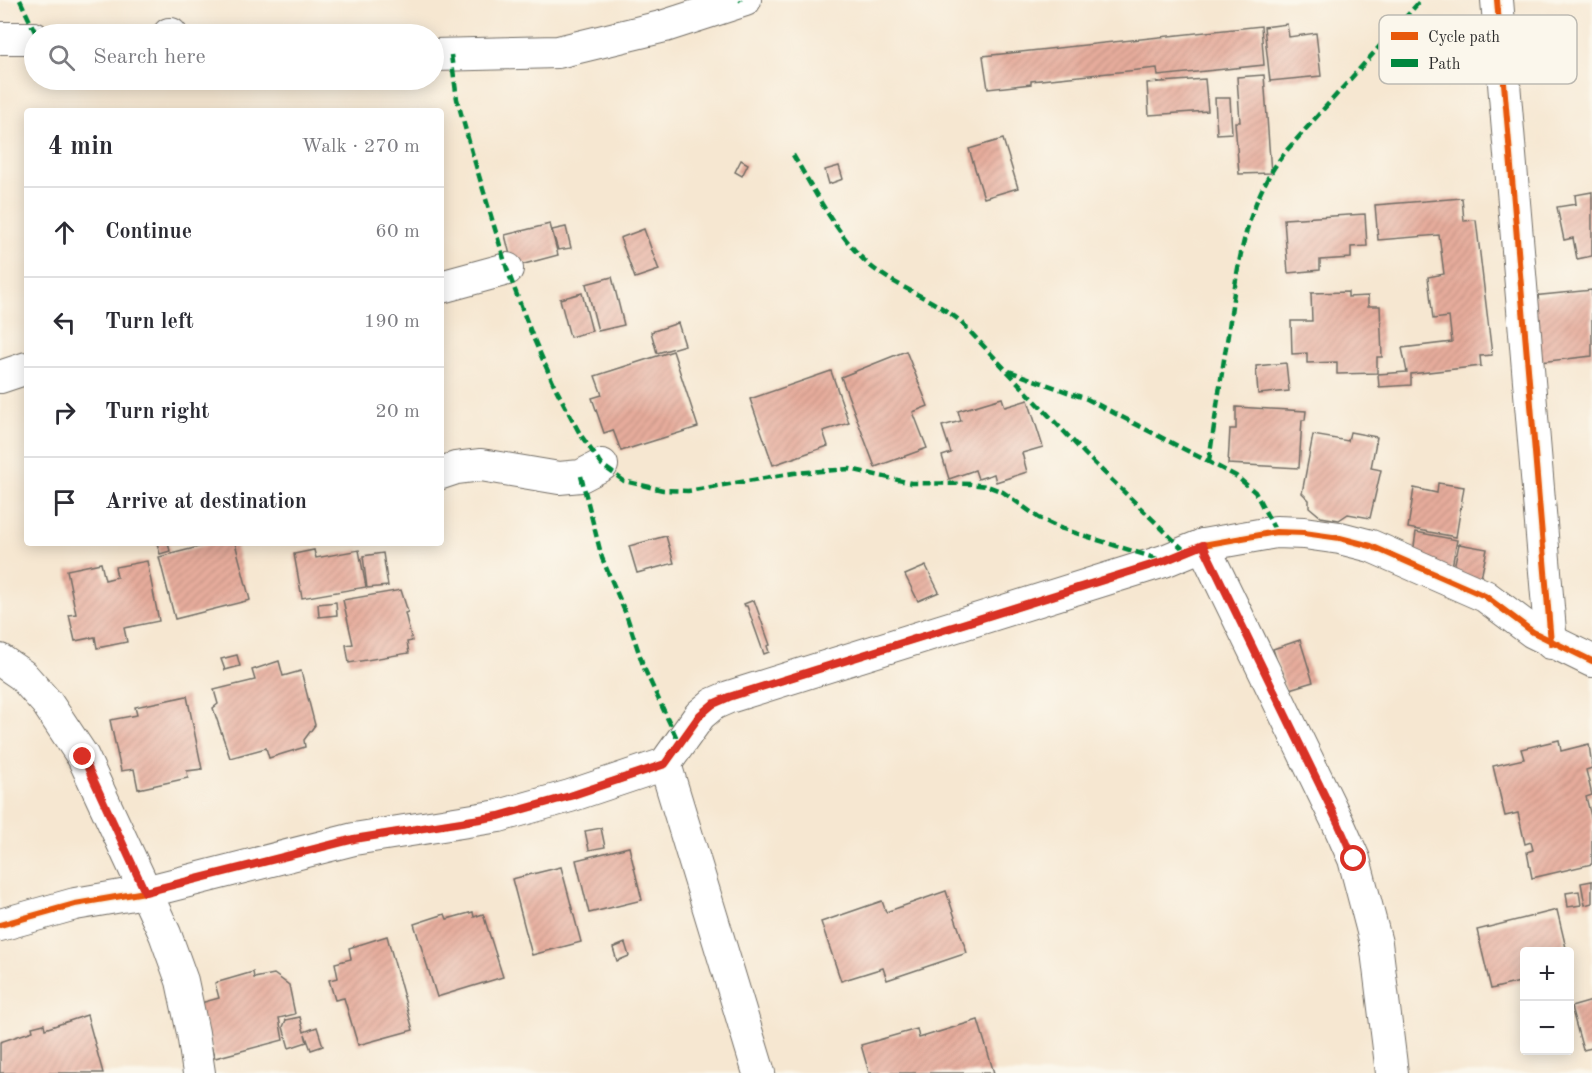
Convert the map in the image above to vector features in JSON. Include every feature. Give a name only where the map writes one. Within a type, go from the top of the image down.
[{"type":"street","points":[[444,55],[558,52],[665,26],[745,0]]},
{"type":"street","points":[[1497,0],[1498,15]]},
{"type":"street","points":[[0,38],[24,38]]},
{"type":"street","points":[[1504,84],[1551,643]]},
{"type":"street","points":[[444,286],[507,269]]},
{"type":"street","points":[[0,377],[24,369]]},
{"type":"street","points":[[444,472],[481,465],[559,478],[581,476],[602,465]]},
{"type":"street","points":[[0,925],[75,904],[145,892],[354,839],[499,816],[570,796],[665,764],[700,715],[713,704],[729,697],[1164,561],[1203,545],[1276,532],[1304,532],[1371,546],[1485,596],[1551,643],[1592,661]]},
{"type":"street","points":[[1203,545],[1354,859],[1376,943],[1392,1073]]},
{"type":"street","points":[[0,660],[22,675],[48,703],[83,757],[165,934],[182,981],[199,1073]]},
{"type":"street","points":[[665,764],[759,1073]]},
{"type":"building","points":[[1287,24],[1289,37],[1316,33],[1321,76],[1270,81],[1264,27]]},
{"type":"building","points":[[1261,26],[1264,65],[1158,76],[1157,68],[1031,81],[1031,84],[988,89],[983,56]]},
{"type":"building","points":[[1264,75],[1271,173],[1239,174],[1235,122],[1240,122],[1237,77]]},
{"type":"building","points":[[1205,79],[1208,111],[1149,115],[1147,83]]},
{"type":"building","points":[[1215,98],[1230,98],[1232,133],[1217,134]]},
{"type":"building","points":[[1003,139],[1018,188],[984,198],[969,149]]},
{"type":"building","points":[[741,160],[748,164],[742,176],[735,172]]},
{"type":"building","points":[[839,166],[843,179],[829,184],[825,170]]},
{"type":"building","points":[[1592,192],[1592,256],[1577,259],[1573,238],[1564,240],[1557,207],[1576,204],[1575,195]]},
{"type":"building","points":[[1462,198],[1464,221],[1476,220],[1492,355],[1480,356],[1481,366],[1411,374],[1411,385],[1379,387],[1378,374],[1407,372],[1402,348],[1452,342],[1449,317],[1433,319],[1428,277],[1444,274],[1439,235],[1378,240],[1375,205]]},
{"type":"building","points":[[1365,214],[1367,246],[1351,247],[1351,258],[1320,260],[1320,270],[1288,273],[1284,219]]},
{"type":"building","points":[[550,224],[558,255],[513,267],[505,235]]},
{"type":"building","points":[[566,227],[571,248],[558,250],[552,230]]},
{"type":"building","points":[[644,229],[659,270],[635,278],[620,238]]},
{"type":"building","points":[[612,277],[624,325],[598,331],[586,284]]},
{"type":"building","points":[[1592,290],[1592,356],[1531,363],[1532,296]]},
{"type":"building","points":[[1348,292],[1348,297],[1368,296],[1368,306],[1380,306],[1382,357],[1377,357],[1377,373],[1337,374],[1337,362],[1307,363],[1307,353],[1292,354],[1291,321],[1312,321],[1311,293]]},
{"type":"building","points":[[582,293],[592,331],[570,337],[560,299]]},
{"type":"building","points":[[678,323],[685,345],[657,353],[651,332]]},
{"type":"building","points":[[673,351],[698,427],[621,451],[613,430],[604,433],[592,398],[602,395],[595,376]]},
{"type":"building","points":[[906,351],[928,406],[913,412],[927,448],[875,467],[841,377]]},
{"type":"building","points":[[1286,363],[1289,391],[1258,394],[1256,366]]},
{"type":"building","points":[[831,371],[849,423],[823,431],[828,446],[773,465],[750,399]]},
{"type":"building","points":[[1002,398],[1005,407],[1028,400],[1043,447],[1022,453],[1027,472],[996,482],[994,474],[978,479],[975,470],[949,479],[942,456],[951,453],[942,426],[961,421],[958,411]]},
{"type":"building","points":[[1236,407],[1306,411],[1305,420],[1302,420],[1299,468],[1228,464],[1230,429],[1236,429]]},
{"type":"building","points":[[1350,432],[1377,437],[1371,468],[1381,470],[1370,518],[1348,514],[1339,520],[1321,517],[1309,507],[1309,500],[1302,493],[1313,435],[1348,441]]},
{"type":"building","points":[[1438,483],[1464,487],[1456,537],[1408,528],[1414,488],[1437,493]]},
{"type":"building","points":[[1416,532],[1457,540],[1451,572],[1412,561]]},
{"type":"building","points":[[666,536],[674,563],[637,573],[629,546]]},
{"type":"building","points":[[1459,544],[1487,549],[1480,583],[1452,577]]},
{"type":"building","points":[[158,546],[169,546],[170,551],[160,554]]},
{"type":"building","points":[[202,546],[236,546],[250,600],[175,619],[159,557]]},
{"type":"building","points":[[314,550],[316,558],[359,550],[366,587],[302,598],[294,554]]},
{"type":"building","points":[[383,553],[388,586],[367,588],[363,556]]},
{"type":"building","points":[[147,561],[159,621],[124,628],[127,642],[97,648],[95,637],[75,641],[69,615],[76,614],[67,570],[101,563],[105,580],[117,577],[115,567]]},
{"type":"building","points":[[926,566],[939,592],[918,601],[905,575]]},
{"type":"building","points":[[401,590],[408,612],[405,613],[412,641],[407,642],[409,653],[349,663],[346,645],[353,644],[343,600]]},
{"type":"building","points":[[754,600],[770,645],[767,646],[769,652],[764,654],[747,606],[744,604]]},
{"type":"building","points":[[336,602],[337,615],[319,617],[318,604]]},
{"type":"building","points":[[1300,640],[1313,682],[1286,690],[1273,649]]},
{"type":"building","points":[[237,655],[240,666],[225,670],[221,659]]},
{"type":"building","points":[[279,661],[283,676],[301,671],[315,725],[304,740],[305,747],[269,758],[266,748],[230,758],[213,708],[218,704],[214,690],[255,680],[252,670]]},
{"type":"building","points":[[187,696],[202,769],[187,771],[188,778],[138,789],[134,769],[121,771],[110,720],[137,715],[135,707]]},
{"type":"building","points":[[1559,740],[1561,751],[1589,744],[1592,768],[1586,770],[1592,795],[1586,797],[1592,820],[1592,864],[1532,878],[1527,852],[1533,850],[1531,842],[1525,844],[1518,813],[1505,816],[1493,766],[1524,759],[1521,749]]},
{"type":"building","points":[[601,828],[605,847],[589,850],[585,831]]},
{"type":"building","points":[[629,847],[642,900],[589,913],[576,860]]},
{"type":"building","points":[[561,867],[581,942],[532,955],[512,879]]},
{"type":"building","points":[[1592,881],[1592,903],[1585,905],[1581,883]]},
{"type":"building","points":[[946,891],[967,953],[887,980],[883,968],[841,981],[821,922],[882,901],[886,912]]},
{"type":"building","points":[[1579,891],[1581,905],[1568,907],[1566,893]]},
{"type":"building","points":[[1557,910],[1566,947],[1520,947],[1520,982],[1491,989],[1477,930]]},
{"type":"building","points":[[473,912],[474,917],[483,914],[503,977],[437,997],[414,924],[445,914],[447,919]]},
{"type":"building","points":[[387,936],[413,1030],[358,1045],[344,998],[335,1000],[329,980],[338,978],[335,963],[351,959],[349,948]]},
{"type":"building","points":[[625,943],[629,956],[617,961],[613,948]]},
{"type":"building","points":[[253,972],[254,978],[274,974],[289,985],[295,1014],[279,1018],[283,1040],[215,1058],[197,1004],[219,998],[215,983]]},
{"type":"building","points":[[1592,1001],[1592,1048],[1583,1050],[1574,1018],[1574,1006]]},
{"type":"building","points":[[87,1015],[103,1073],[0,1073],[0,1042],[33,1031],[32,1027],[44,1024],[45,1029]]},
{"type":"building","points":[[300,1017],[304,1032],[317,1027],[323,1046],[311,1050],[305,1034],[307,1042],[289,1048],[283,1027],[286,1020]]},
{"type":"building","points":[[978,1020],[994,1073],[869,1073],[861,1045],[917,1029],[919,1038]]},
{"type":"marked path","points":[[20,0],[31,24]]},
{"type":"marked path","points":[[1408,15],[1421,0]]},
{"type":"marked path","points":[[1209,461],[1239,262],[1252,214],[1261,192],[1272,170],[1287,150],[1379,47]]},
{"type":"marked path","points":[[451,55],[457,99],[473,156],[507,269],[532,335],[555,387],[580,434],[602,465],[624,481],[663,490],[688,491],[794,473],[850,469],[911,483],[987,486],[1003,492],[1039,518],[1060,528],[1164,561]]},
{"type":"marked path","points":[[793,155],[830,218],[865,261],[887,278],[940,307],[960,321],[1086,455],[1187,553]]},
{"type":"marked path","points":[[1009,371],[1087,399],[1236,476],[1255,492],[1276,532]]},
{"type":"marked path","points":[[581,476],[602,558],[626,614],[644,668],[679,743]]},
{"type":"cycle path","points":[[1497,0],[1498,15]]},
{"type":"cycle path","points":[[1504,84],[1551,643]]},
{"type":"cycle path","points":[[0,925],[75,904],[145,892],[354,839],[499,816],[570,796],[665,764],[700,715],[713,704],[729,697],[1164,561],[1203,545],[1276,532],[1340,538],[1371,546],[1485,596],[1533,632],[1592,661]]},
{"type":"route","points":[[83,757],[145,892],[354,839],[499,816],[570,796],[665,764],[700,715],[713,704],[729,697],[1164,561],[1203,545],[1354,859]]}]
